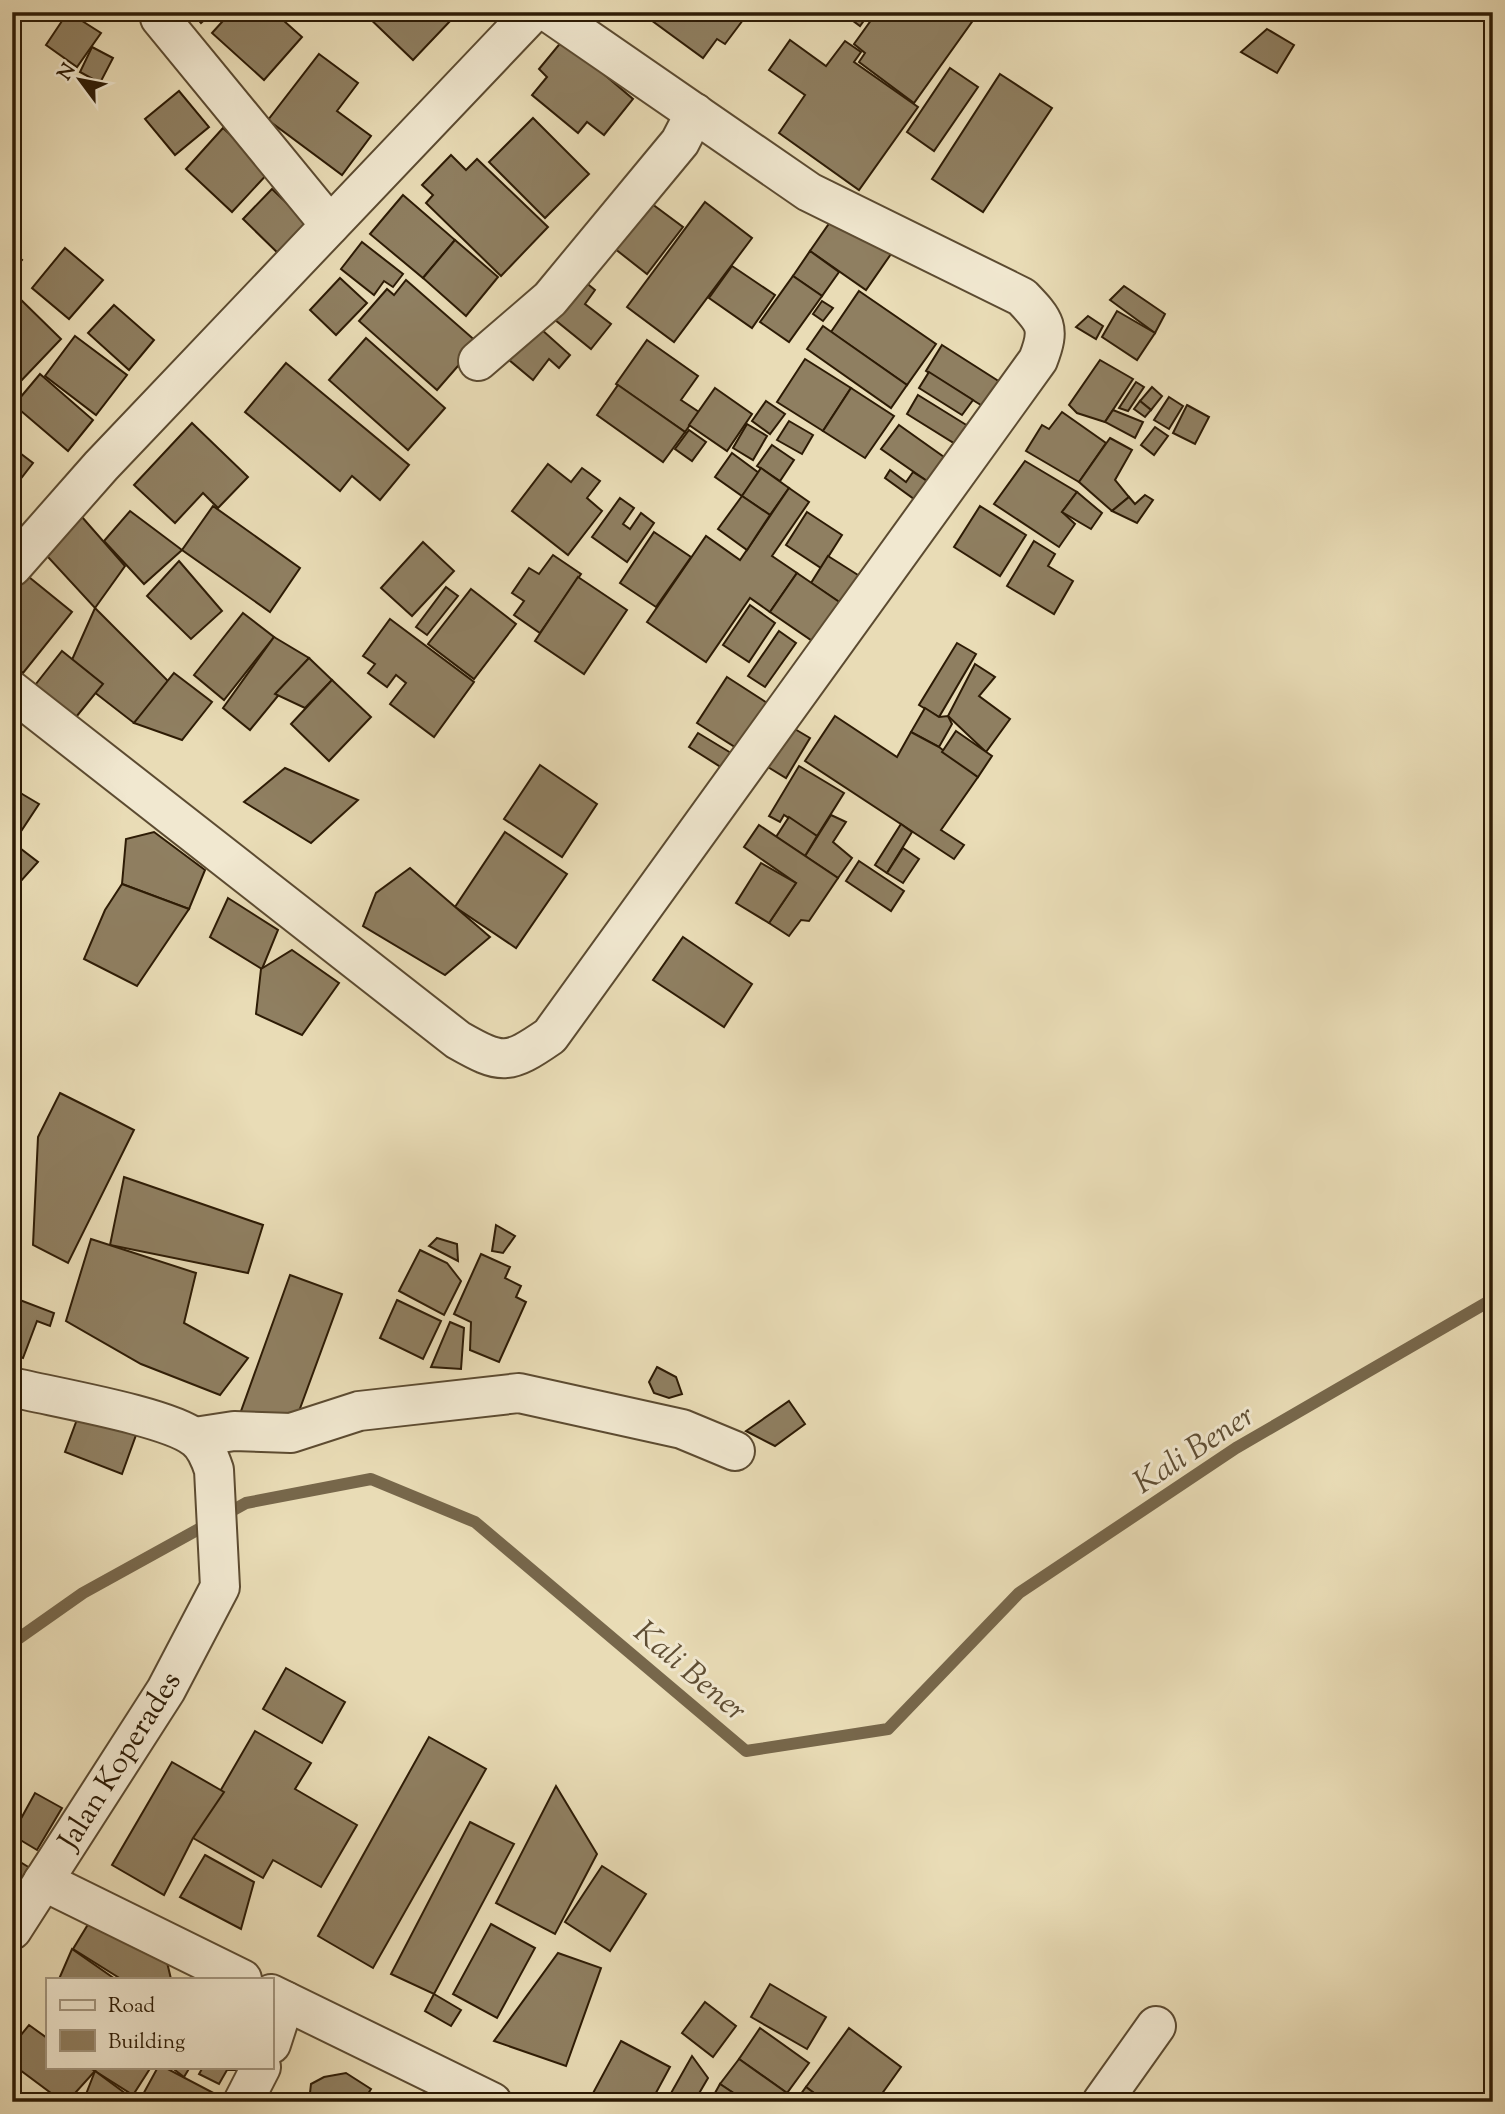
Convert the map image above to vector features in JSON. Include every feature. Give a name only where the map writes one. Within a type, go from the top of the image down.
[{"type":"street","points":[[12,567],[101,466],[533,12]]},
{"type":"street","points":[[12,691],[458,1040],[487,1056],[518,1058],[550,1036],[1038,360],[1047,337],[1040,316],[1022,297],[809,191],[689,126],[548,12]]},
{"type":"street","points":[[160,18],[330,225]]},
{"type":"street","points":[[478,361],[550,299],[689,126]]},
{"type":"street","points":[[12,1387],[163,1424],[201,1445],[234,1431],[291,1433],[359,1410],[519,1393],[682,1429],[735,1451]]},
{"type":"street","name":"Jalan Koperades","points":[[12,1930],[166,1689],[220,1587],[214,1470],[201,1445]]},
{"type":"street","points":[[43,1881],[240,1978]]},
{"type":"street","points":[[273,2031],[278,1997],[492,2102]]},
{"type":"street","points":[[1102,2102],[1156,2026]]},
{"type":"street","points":[[243,2102],[260,2068]]},
{"type":"building","points":[[68,12],[101,33],[77,67],[46,45]]},
{"type":"building","points":[[192,12],[213,12],[201,23]]},
{"type":"building","points":[[231,12],[274,12],[302,37],[264,80],[212,33]]},
{"type":"building","points":[[363,12],[447,12],[453,18],[413,60]]},
{"type":"building","points":[[640,12],[749,12],[725,44],[717,39],[703,58]]},
{"type":"building","points":[[841,12],[870,12],[860,26]]},
{"type":"building","points":[[877,12],[979,12],[914,103],[859,62],[865,53],[854,44]]},
{"type":"building","points":[[1267,29],[1294,45],[1277,73],[1241,52]]},
{"type":"building","points":[[567,35],[593,65],[633,99],[604,135],[587,122],[578,133],[532,95],[547,77],[539,69]]},
{"type":"building","points":[[790,40],[826,66],[845,41],[861,52],[854,62],[918,107],[859,190],[779,133],[805,95],[769,70]]},
{"type":"building","points":[[92,47],[113,58],[100,83],[80,72]]},
{"type":"building","points":[[319,54],[358,83],[337,111],[371,136],[342,175],[268,120]]},
{"type":"building","points":[[950,68],[978,87],[934,151],[907,132]]},
{"type":"building","points":[[1000,74],[1052,108],[983,212],[932,179]]},
{"type":"building","points":[[179,91],[209,127],[175,155],[145,119]]},
{"type":"building","points":[[533,118],[589,174],[545,218],[489,162]]},
{"type":"building","points":[[223,128],[270,171],[232,212],[186,169]]},
{"type":"building","points":[[451,155],[466,170],[477,159],[548,227],[501,276],[426,203],[433,195],[422,185]]},
{"type":"building","points":[[272,189],[316,231],[287,262],[243,219]]},
{"type":"building","points":[[403,195],[455,240],[423,278],[370,234]]},
{"type":"building","points":[[640,195],[683,227],[647,274],[605,241]]},
{"type":"building","points":[[705,202],[752,238],[674,342],[627,307]]},
{"type":"building","points":[[835,215],[891,254],[866,290],[810,251]]},
{"type":"building","points":[[455,240],[498,277],[466,316],[423,278]]},
{"type":"building","points":[[362,242],[403,274],[393,287],[384,281],[374,295],[341,269]]},
{"type":"building","points":[[65,248],[103,280],[69,319],[32,288]]},
{"type":"building","points":[[810,251],[839,272],[822,296],[793,276]]},
{"type":"building","points":[[12,252],[22,260],[12,272]]},
{"type":"building","points":[[732,266],[775,295],[752,328],[709,298]]},
{"type":"building","points":[[793,276],[822,296],[789,342],[760,322]]},
{"type":"building","points":[[579,277],[595,290],[585,304],[611,324],[591,349],[549,315]]},
{"type":"building","points":[[340,278],[367,303],[336,335],[310,310]]},
{"type":"building","points":[[406,280],[478,343],[437,390],[359,321],[387,289],[394,295]]},
{"type":"building","points":[[1124,286],[1165,314],[1155,333],[1110,300]]},
{"type":"building","points":[[859,291],[936,344],[907,385],[831,332]]},
{"type":"building","points":[[13,292],[61,339],[18,384],[12,378]]},
{"type":"building","points":[[822,301],[833,308],[823,321],[813,314]]},
{"type":"building","points":[[114,305],[154,340],[129,370],[88,333]]},
{"type":"building","points":[[1117,311],[1155,333],[1137,360],[1102,337]]},
{"type":"building","points":[[1088,316],[1103,326],[1096,339],[1076,327]]},
{"type":"building","points":[[532,321],[570,355],[559,368],[549,359],[533,380],[503,355]]},
{"type":"building","points":[[823,326],[907,385],[891,408],[807,349]]},
{"type":"building","points":[[75,336],[127,375],[96,415],[45,376]]},
{"type":"building","points":[[366,338],[445,408],[408,450],[329,380]]},
{"type":"building","points":[[647,340],[698,376],[681,400],[699,412],[685,432],[616,384]]},
{"type":"building","points":[[942,345],[1000,382],[984,407],[926,371]]},
{"type":"building","points":[[805,359],[851,388],[823,431],[777,402]]},
{"type":"building","points":[[1100,360],[1133,379],[1105,422],[1077,413],[1069,405]]},
{"type":"building","points":[[286,363],[409,465],[380,500],[352,476],[340,491],[245,412]]},
{"type":"building","points":[[929,372],[973,400],[962,415],[919,388]]},
{"type":"building","points":[[40,374],[93,420],[68,451],[14,405]]},
{"type":"building","points":[[1136,382],[1144,387],[1128,411],[1119,408]]},
{"type":"building","points":[[618,385],[685,432],[663,462],[597,415]]},
{"type":"building","points":[[1152,387],[1162,396],[1151,410],[1140,401]]},
{"type":"building","points":[[715,388],[752,414],[727,451],[689,425]]},
{"type":"building","points":[[851,388],[894,416],[865,458],[823,431]]},
{"type":"building","points":[[918,395],[968,426],[957,445],[907,414]]},
{"type":"building","points":[[1169,397],[1183,406],[1169,429],[1154,420]]},
{"type":"building","points":[[766,401],[785,414],[770,434],[752,421]]},
{"type":"building","points":[[1140,401],[1151,410],[1145,417],[1134,409]]},
{"type":"building","points":[[1187,405],[1209,417],[1195,444],[1173,433]]},
{"type":"building","points":[[1113,410],[1143,422],[1135,438],[1105,422]]},
{"type":"building","points":[[1062,412],[1106,443],[1079,482],[1026,451],[1042,425],[1049,429]]},
{"type":"building","points":[[789,421],[813,435],[802,454],[777,440]]},
{"type":"building","points":[[192,423],[248,477],[218,508],[203,493],[175,523],[134,485]]},
{"type":"building","points":[[747,424],[767,436],[753,460],[733,448]]},
{"type":"building","points":[[899,425],[944,457],[927,481],[881,449]]},
{"type":"building","points":[[1155,427],[1168,436],[1154,455],[1141,445]]},
{"type":"building","points":[[689,430],[706,442],[692,461],[675,449]]},
{"type":"building","points":[[1110,438],[1132,450],[1115,480],[1129,497],[1112,511],[1079,482]]},
{"type":"building","points":[[772,445],[794,460],[780,481],[757,466]]},
{"type":"building","points":[[12,447],[33,463],[12,490]]},
{"type":"building","points":[[732,453],[759,473],[742,496],[715,477]]},
{"type":"building","points":[[1025,461],[1077,492],[1062,512],[1075,524],[1059,547],[994,504]]},
{"type":"building","points":[[548,464],[571,482],[582,468],[600,481],[587,498],[602,511],[568,555],[512,511]]},
{"type":"building","points":[[761,468],[789,488],[770,515],[742,496]]},
{"type":"building","points":[[890,470],[906,482],[913,472],[927,481],[914,499],[885,478]]},
{"type":"building","points":[[789,488],[809,502],[772,556],[797,573],[770,612],[750,598],[706,662],[647,622],[706,536],[740,560]]},
{"type":"building","points":[[1077,492],[1102,513],[1091,529],[1062,512]]},
{"type":"building","points":[[1145,495],[1153,500],[1137,523],[1112,511],[1129,497],[1135,504]]},
{"type":"building","points":[[742,496],[770,515],[747,550],[718,529]]},
{"type":"building","points":[[620,498],[634,508],[623,524],[630,529],[641,513],[654,523],[627,562],[592,537]]},
{"type":"building","points":[[213,506],[300,568],[270,612],[182,550]]},
{"type":"building","points":[[980,506],[1026,535],[1000,576],[954,547]]},
{"type":"building","points":[[130,511],[182,550],[144,584],[104,541]]},
{"type":"building","points":[[807,512],[842,535],[821,568],[786,545]]},
{"type":"building","points":[[82,517],[125,566],[95,608],[36,544]]},
{"type":"building","points":[[654,532],[691,557],[656,607],[620,583]]},
{"type":"building","points":[[1034,541],[1055,554],[1048,566],[1073,581],[1054,614],[1007,586]]},
{"type":"building","points":[[423,542],[454,571],[412,616],[381,588]]},
{"type":"building","points":[[553,555],[581,574],[540,633],[514,615],[524,601],[512,593],[529,568],[539,574]]},
{"type":"building","points":[[828,556],[869,582],[851,610],[811,583]]},
{"type":"building","points":[[179,561],[222,611],[191,639],[147,596]]},
{"type":"building","points":[[24,573],[72,612],[23,673],[12,664],[12,587]]},
{"type":"building","points":[[797,573],[851,610],[824,649],[770,612]]},
{"type":"building","points":[[578,577],[627,610],[584,674],[535,641]]},
{"type":"building","points":[[446,587],[458,596],[427,635],[416,627]]},
{"type":"building","points":[[471,589],[516,624],[474,679],[428,644]]},
{"type":"building","points":[[750,605],[775,623],[749,662],[723,645]]},
{"type":"building","points":[[95,608],[170,683],[134,723],[67,671]]},
{"type":"building","points":[[243,613],[274,637],[224,700],[194,675]]},
{"type":"building","points":[[390,619],[474,682],[434,737],[390,704],[406,683],[396,675],[387,687],[368,673],[375,664],[363,656]]},
{"type":"building","points":[[779,631],[796,643],[765,687],[748,676]]},
{"type":"building","points":[[274,637],[309,658],[250,730],[223,708]]},
{"type":"building","points":[[957,643],[976,654],[939,717],[919,705]]},
{"type":"building","points":[[62,651],[103,684],[72,722],[32,689]]},
{"type":"building","points":[[309,658],[332,680],[305,708],[275,694]]},
{"type":"building","points":[[975,664],[995,677],[979,696],[1010,719],[986,752],[948,716]]},
{"type":"building","points":[[174,673],[212,702],[182,740],[134,723]]},
{"type":"building","points":[[727,677],[775,708],[746,754],[697,723]]},
{"type":"building","points":[[332,680],[371,717],[329,761],[291,724]]},
{"type":"building","points":[[925,708],[939,717],[948,716],[952,724],[939,747],[911,732]]},
{"type":"building","points":[[835,716],[897,757],[911,732],[939,747],[978,777],[941,830],[964,845],[954,859],[805,761]]},
{"type":"building","points":[[788,725],[810,738],[786,778],[763,764]]},
{"type":"building","points":[[956,731],[992,756],[978,777],[942,752]]},
{"type":"building","points":[[698,733],[736,756],[727,771],[689,747]]},
{"type":"building","points":[[540,765],[597,804],[562,857],[504,819]]},
{"type":"building","points":[[799,766],[844,793],[817,836],[784,815],[780,822],[769,816]]},
{"type":"building","points":[[285,768],[358,800],[311,843],[244,802]]},
{"type":"building","points":[[12,788],[39,804],[12,845]]},
{"type":"building","points":[[831,815],[846,822],[833,842],[852,858],[838,878],[805,856]]},
{"type":"building","points":[[789,817],[817,836],[805,856],[776,837]]},
{"type":"building","points":[[901,824],[912,832],[887,873],[875,865]]},
{"type":"building","points":[[759,825],[838,878],[809,921],[801,920],[789,936],[769,923],[796,883],[744,847]]},
{"type":"building","points":[[154,832],[205,870],[189,909],[122,884],[126,839]]},
{"type":"building","points":[[505,832],[567,874],[516,948],[455,907]]},
{"type":"building","points":[[12,842],[38,862],[12,891]]},
{"type":"building","points":[[903,848],[919,859],[903,883],[887,873]]},
{"type":"building","points":[[859,861],[904,891],[891,911],[846,881]]},
{"type":"building","points":[[761,863],[796,883],[769,923],[736,903]]},
{"type":"building","points":[[410,868],[490,937],[445,975],[363,926],[376,893]]},
{"type":"building","points":[[122,884],[189,909],[137,986],[84,959],[105,910]]},
{"type":"building","points":[[228,898],[278,930],[262,969],[210,937]]},
{"type":"building","points":[[683,937],[752,984],[724,1027],[653,980]]},
{"type":"building","points":[[292,950],[339,983],[302,1035],[256,1014],[261,969]]},
{"type":"building","points":[[60,1093],[134,1130],[68,1263],[33,1245],[38,1137]]},
{"type":"building","points":[[124,1177],[263,1225],[248,1273],[110,1245]]},
{"type":"building","points":[[496,1225],[515,1236],[503,1253],[492,1251]]},
{"type":"building","points":[[437,1238],[457,1244],[458,1261],[429,1246]]},
{"type":"building","points":[[91,1239],[196,1273],[184,1323],[248,1358],[220,1395],[141,1364],[66,1321]]},
{"type":"building","points":[[420,1250],[447,1263],[461,1281],[444,1315],[399,1291]]},
{"type":"building","points":[[481,1254],[510,1267],[505,1278],[521,1286],[516,1297],[526,1302],[499,1362],[470,1350],[471,1322],[454,1314]]},
{"type":"building","points":[[290,1275],[342,1294],[291,1433],[240,1414]]},
{"type":"building","points":[[12,1297],[54,1313],[50,1326],[37,1321],[23,1358],[12,1354]]},
{"type":"building","points":[[397,1300],[441,1321],[423,1359],[380,1338]]},
{"type":"building","points":[[450,1322],[464,1328],[461,1369],[431,1367]]},
{"type":"building","points":[[657,1367],[676,1377],[682,1394],[669,1398],[654,1393],[649,1382]]},
{"type":"building","points":[[789,1401],[805,1424],[775,1446],[746,1431]]},
{"type":"building","points":[[79,1414],[136,1435],[122,1474],[65,1452]]},
{"type":"building","points":[[286,1668],[345,1702],[322,1743],[263,1709]]},
{"type":"building","points":[[255,1731],[311,1763],[295,1789],[357,1825],[321,1887],[273,1860],[263,1878],[193,1838]]},
{"type":"building","points":[[429,1737],[486,1769],[373,1968],[318,1936]]},
{"type":"building","points":[[172,1762],[224,1792],[193,1838],[164,1895],[112,1865]]},
{"type":"building","points":[[556,1786],[597,1854],[555,1934],[496,1903]]},
{"type":"building","points":[[35,1793],[62,1808],[37,1850],[12,1835]]},
{"type":"building","points":[[470,1822],[514,1844],[434,1994],[391,1974]]},
{"type":"building","points":[[205,1855],[254,1882],[241,1929],[180,1897]]},
{"type":"building","points":[[12,1857],[30,1868],[12,1898]]},
{"type":"building","points":[[602,1866],[646,1894],[610,1951],[565,1922]]},
{"type":"building","points":[[95,1913],[166,1958],[171,1978],[119,1978],[73,1949]]},
{"type":"building","points":[[491,1924],[535,1948],[497,2018],[453,1994]]},
{"type":"building","points":[[72,1949],[114,1978],[59,1978]]},
{"type":"building","points":[[558,1953],[601,1968],[566,2066],[494,2041]]},
{"type":"building","points":[[770,1984],[826,2017],[807,2049],[751,2017]]},
{"type":"building","points":[[434,1994],[461,2010],[451,2026],[425,2011]]},
{"type":"building","points":[[705,2002],[736,2026],[713,2057],[682,2033]]},
{"type":"building","points":[[29,2025],[46,2037],[46,2068],[90,2068],[95,2071],[67,2102],[63,2102],[12,2064],[12,2046]]},
{"type":"building","points":[[760,2028],[809,2063],[787,2093],[739,2059]]},
{"type":"building","points":[[849,2028],[901,2067],[876,2102],[826,2102],[806,2087]]},
{"type":"building","points":[[621,2041],[670,2067],[651,2102],[605,2102],[592,2095]]},
{"type":"building","points":[[692,2056],[708,2078],[694,2102],[666,2102]]},
{"type":"building","points":[[739,2059],[787,2093],[781,2102],[747,2102],[720,2084]]},
{"type":"building","points":[[96,2068],[150,2068],[133,2095],[95,2071]]},
{"type":"building","points":[[157,2068],[166,2068],[225,2099],[224,2102],[148,2102],[141,2098]]},
{"type":"building","points":[[172,2068],[189,2068],[184,2077]]},
{"type":"building","points":[[202,2068],[245,2068],[227,2070],[219,2084],[199,2074]]},
{"type":"building","points":[[95,2071],[137,2102],[83,2102]]},
{"type":"building","points":[[346,2073],[371,2089],[363,2102],[309,2102],[311,2084],[324,2077]]},
{"type":"building","points":[[720,2084],[747,2102],[710,2102]]},
{"type":"building","points":[[806,2087],[826,2102],[795,2102]]},
{"type":"waterway","name":"Kali Bener","points":[[12,1643],[83,1593],[246,1503],[371,1479],[475,1522],[746,1751],[888,1729],[1019,1593],[1236,1448],[1493,1299]]}]
